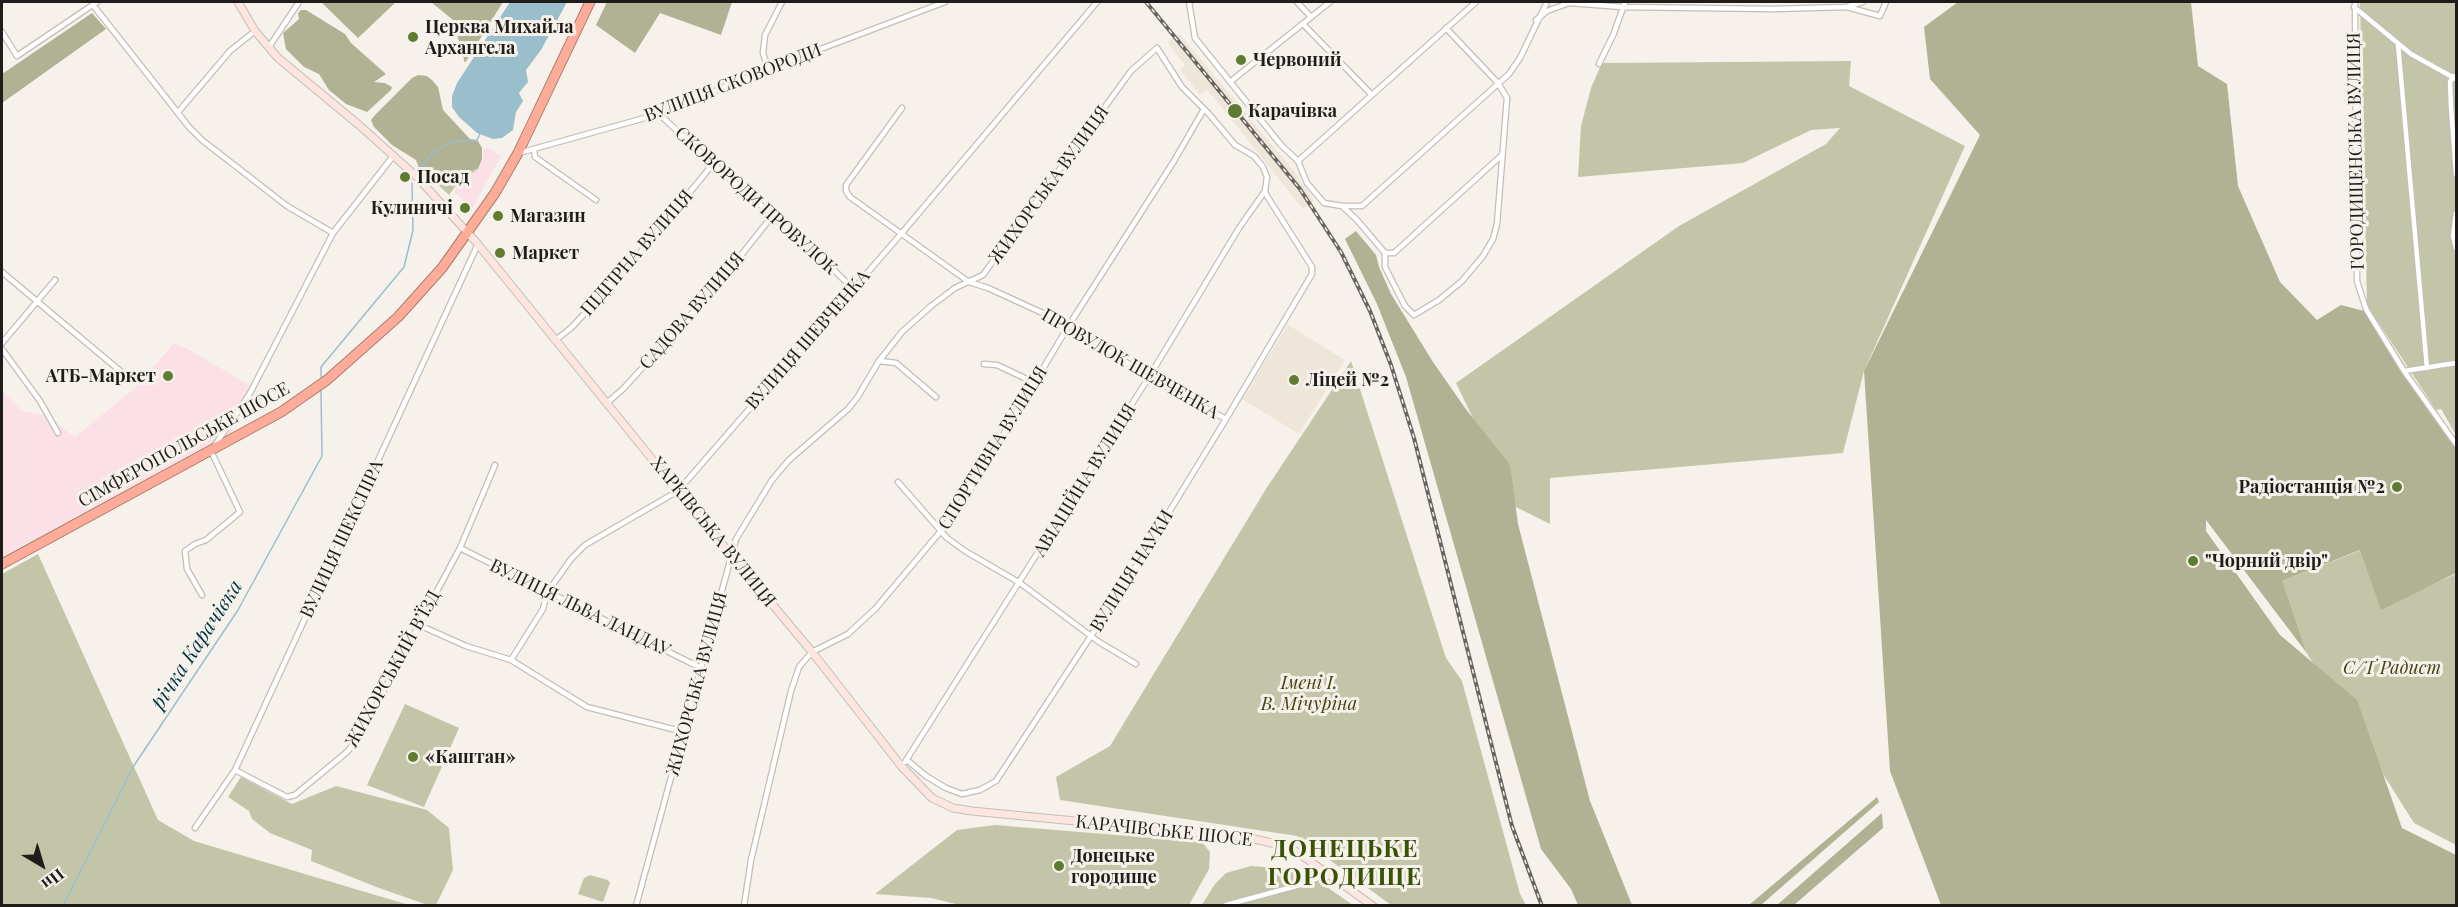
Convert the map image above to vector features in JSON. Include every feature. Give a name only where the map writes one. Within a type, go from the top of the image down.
[{"type":"highway","name":"СІМФЕРОПОЛЬСЬКЕ ШОСЕ","points":[[2,564],[281,412],[349,362],[398,317],[431,281],[495,193],[518,153],[590,2]]},
{"type":"main road","name":"ХАРКІВСЬКА ВУЛИЦЯ","points":[[238,2],[255,31],[278,58],[394,155],[468,232],[812,652],[902,767],[932,798],[953,808],[972,811]]},
{"type":"main road","name":"КАРАЧІВСЬКЕ ШОСЕ","points":[[972,811],[1250,838],[1276,844],[1297,852],[1372,906]]},
{"type":"street","points":[[268,47],[299,2]]},
{"type":"street","points":[[768,69],[763,53],[765,35],[782,2]]},
{"type":"street","name":"ВУЛИЦЯ СКОВОРОДИ","points":[[518,153],[659,114],[768,69],[945,2]]},
{"type":"street","name":"ВУЛИЦЯ ШЕВЧЕНКА","points":[[512,660],[543,609],[547,593],[571,559],[585,545],[678,491],[901,234],[1097,2]]},
{"type":"street","points":[[1189,2],[1195,38],[1281,145],[1298,161],[1307,183],[1324,203],[1342,207],[1362,206],[1509,74],[1520,58],[1536,20],[1547,2]]},
{"type":"street","points":[[1297,2],[1311,17]]},
{"type":"street","points":[[1230,82],[1330,2]]},
{"type":"street","points":[[1298,161],[1476,2]]},
{"type":"street","points":[[1536,20],[1547,10],[1568,2],[1773,9],[1863,2]]},
{"type":"street","points":[[1702,2],[1703,8]]},
{"type":"street","points":[[1773,2],[1773,9]]},
{"type":"street","points":[[1847,4],[1880,16],[1886,2]]},
{"type":"street","points":[[2,32],[17,56],[95,3],[202,140],[287,206],[333,233]]},
{"type":"street","points":[[1599,64],[1614,33],[1624,4]]},
{"type":"street","points":[[2354,4],[2411,54],[2455,77],[2450,82],[2457,174]]},
{"type":"street","name":"ГОРОДИЩЕНСЬКА ВУЛИЦЯ","points":[[2354,4],[2357,281],[2366,309],[2404,371],[2457,444]]},
{"type":"street","points":[[1303,24],[1372,95]]},
{"type":"street","points":[[1342,207],[1357,220],[1384,254],[1385,267],[1405,306],[1414,315],[1439,300],[1462,280],[1494,239],[1507,98],[1498,84],[1446,28]]},
{"type":"street","points":[[179,111],[230,51],[255,31]]},
{"type":"street","points":[[2398,44],[2427,368]]},
{"type":"street","name":"ЖИХОРСЬКА ВУЛИЦЯ","points":[[636,906],[731,554],[736,539],[772,480],[789,460],[848,409],[879,361],[902,332],[955,288],[983,275],[1131,71],[1157,48],[1182,87],[1204,109]]},
{"type":"street","name":"ПРОВУЛОК ШЕВЧЕНКА","points":[[902,108],[846,185],[846,191],[850,196],[969,282],[988,288],[1069,326],[1149,377],[1226,419]]},
{"type":"street","points":[[1204,109],[1235,145],[1254,156],[1263,167],[1267,177],[1265,191]]},
{"type":"street","name":"СПОРТИВНА ВУЛИЦЯ","points":[[744,906],[751,860],[790,691],[799,667],[812,652],[848,634],[876,608],[940,532],[972,487],[1204,109]]},
{"type":"street","name":"СКОВОРОДИ ПРОВУЛОК","points":[[659,114],[821,257],[853,289]]},
{"type":"street","points":[[534,149],[535,157],[596,200]]},
{"type":"street","points":[[202,595],[187,569],[185,551],[206,540],[240,512],[211,451],[249,395],[333,233],[394,155]]},
{"type":"street","points":[[1384,254],[1394,253],[1502,155]]},
{"type":"street","name":"ПІДГІРНА ВУЛИЦЯ","points":[[557,339],[572,327],[634,260],[713,164]]},
{"type":"street","name":"ВУЛИЦЯ НАУКИ","points":[[907,760],[936,782],[962,794],[980,790],[996,781],[1091,636],[1226,419],[1312,274],[1312,269],[1265,191]]},
{"type":"street","name":"АВІАЦІЙНА ВУЛИЦЯ","points":[[902,767],[1149,377],[1239,228],[1265,191]]},
{"type":"street","points":[[2457,213],[2452,236],[2457,248]]},
{"type":"street","name":"САДОВА ВУЛИЦЯ","points":[[608,402],[623,389],[715,288],[773,215]]},
{"type":"street","name":"ВУЛИЦЯ ШЕКСПІРА","points":[[195,828],[235,770],[478,244]]},
{"type":"street","points":[[2,272],[131,380]]},
{"type":"street","points":[[2,343],[56,280]]},
{"type":"street","points":[[2,349],[40,401],[58,433]]},
{"type":"street","points":[[879,361],[896,363],[936,397]]},
{"type":"street","points":[[2404,371],[2457,363]]},
{"type":"street","points":[[984,364],[997,365],[1035,383]]},
{"type":"street","points":[[2449,434],[2457,433]]},
{"type":"street","name":"ЖИХОРСЬКИЙ В’ЇЗД","points":[[235,770],[287,797],[295,795],[347,752],[358,739],[460,548],[495,465]]},
{"type":"street","points":[[898,482],[940,532],[965,551],[1020,583],[1091,636],[1136,664]]},
{"type":"street","name":"ВУЛИЦЯ ЛЬВА ЛАНДАУ","points":[[460,548],[701,668]]},
{"type":"street","points":[[419,625],[466,646],[512,660],[587,707],[684,732]]},
{"type":"street","points":[[1226,905],[1300,885],[1328,874]]},
{"type":"shaded area","points":[[1179,33],[1293,170],[1314,201],[1303,209],[1207,89],[1200,95],[1180,70],[1185,65],[1167,42]]},
{"type":"shaded area","points":[[489,148],[501,156],[468,216],[458,211],[463,200],[454,192],[461,179],[478,170],[483,159],[483,150]]},
{"type":"shaded area","name":"Ліцей №2","points":[[1288,325],[1345,360],[1299,434],[1242,399]]},
{"type":"shaded area","points":[[174,343],[251,386],[232,432],[2,557],[2,391],[22,411],[45,415],[75,437],[135,388]]},
{"type":"green space","points":[[321,2],[396,2],[358,38]]},
{"type":"green space","points":[[431,2],[503,2],[465,63],[453,20]]},
{"type":"green space","points":[[607,2],[732,2],[721,35],[660,13],[635,53],[596,25]]},
{"type":"green space","points":[[1958,2],[2191,2],[2198,66],[2227,84],[2238,186],[2280,282],[2317,320],[2341,305],[2372,313],[2456,447],[2456,573],[2381,610],[2360,550],[2282,581],[2306,652],[2206,520],[2206,531],[2280,635],[2357,700],[2402,828],[2456,855],[2456,905],[1941,905],[1890,771],[1864,371],[1980,135],[1930,79],[1924,27]]},
{"type":"green space","points":[[2360,2],[2456,2],[2456,435],[2441,409],[2436,410],[2367,305]]},
{"type":"green space","points":[[306,10],[345,34],[351,43],[386,74],[374,82],[385,83],[392,87],[391,90],[367,112],[346,104],[329,90],[319,74],[304,67],[286,49],[283,33],[299,19],[298,13]]},
{"type":"green space","points":[[92,13],[106,29],[2,103],[2,74]]},
{"type":"green space","points":[[1851,61],[1849,86],[1965,146],[1864,371],[1843,453],[1550,478],[1550,524],[1516,507],[1456,383],[1679,226],[1826,144],[1840,128],[1811,130],[1743,163],[1578,177],[1581,126],[1591,88],[1602,63]]},
{"type":"green space","points":[[418,75],[427,76],[432,80],[438,87],[443,110],[470,139],[478,141],[482,148],[482,159],[478,169],[469,172],[453,170],[430,181],[421,173],[416,160],[392,145],[374,127],[371,120],[375,115],[412,78]]},
{"type":"green space","points":[[453,170],[469,172],[478,170],[461,179],[449,195],[434,181]]},
{"type":"green space","points":[[1356,231],[1376,255],[1391,294],[1433,362],[1465,408],[1510,465],[1518,524],[1590,801],[1632,905],[1578,905],[1571,889],[1541,849],[1406,377],[1377,304],[1345,239]]},
{"type":"green space","name":"Імені І. В. Мічуріна","points":[[1351,361],[1446,658],[1462,681],[1520,894],[1526,905],[1391,905],[1297,836],[1060,800],[1056,777],[1110,746],[1266,489]]},
{"type":"green space","name":"С/Т Радист","points":[[2364,549],[2386,605],[2456,574],[2456,845],[2414,823],[2294,633],[2282,581]]},
{"type":"green space","points":[[38,554],[158,820],[194,841],[409,905],[2,905],[2,574]]},
{"type":"green space","name":"«Каштан»","points":[[405,704],[459,728],[424,807],[367,785]]},
{"type":"green space","points":[[241,777],[292,804],[336,786],[427,810],[449,828],[453,870],[436,905],[428,905],[379,888],[311,861],[312,850],[270,833],[252,819],[249,811],[228,797]]},
{"type":"green space","points":[[1877,797],[1879,802],[1761,905],[1749,905]]},
{"type":"green space","points":[[1882,813],[1883,828],[1794,905],[1777,905]]},
{"type":"green space","name":"Донецьке городище","points":[[995,825],[1202,842],[1210,852],[1209,869],[1189,905],[964,906],[931,898],[875,894],[957,830]]},
{"type":"green space","points":[[1251,866],[1280,868],[1318,881],[1353,905],[1201,906],[1215,884],[1226,873]]},
{"type":"green space","points":[[590,875],[608,880],[610,883],[603,902],[578,894],[584,878]]},
{"type":"water","points":[[510,2],[567,2],[541,50],[526,70],[528,82],[519,93],[523,101],[516,112],[513,130],[502,138],[493,139],[477,133],[459,117],[452,107],[452,96],[457,83]]},
{"type":"waterway","name":"річка Карачівка","points":[[418,170],[434,152],[446,144],[477,140],[480,134]]},
{"type":"waterway","name":"річка Карачівка","points":[[321,377],[321,367],[404,267],[413,230],[412,183]]},
{"type":"waterway","name":"річка Карачівка","points":[[63,906],[133,767],[238,610],[322,456],[321,390]]},
{"type":"railway","points":[[1146,2],[1300,189],[1341,252],[1370,311],[1391,365],[1414,438],[1512,826],[1542,906]]},
{"type":"place","name":"Церква Михайла Архангела","points":[[413,37]]},
{"type":"place","name":"Червоний","points":[[1241,60]]},
{"type":"place","name":"Карачівка","points":[[1235,111]]},
{"type":"place","name":"Посад","points":[[405,177]]},
{"type":"place","name":"Кулиничі","points":[[465,208]]},
{"type":"place","name":"Магазин","points":[[498,216]]},
{"type":"place","name":"Маркет","points":[[500,253]]},
{"type":"place","name":"АТБ-Маркет","points":[[168,376]]},
{"type":"place","name":"Ліцей №2","points":[[1294,380]]},
{"type":"place","name":"Радiостанцiя №2","points":[[2397,487]]},
{"type":"place","name":"\"Чорний двір\"","points":[[2193,561]]},
{"type":"place","name":"«Каштан»","points":[[413,757]]},
{"type":"place","name":"Донецьке городище","points":[[1059,866]]},
{"type":"district","name":"ДОНЕЦЬКЕ ГОРОДИЩЕ","points":[[1345,864]]}]
